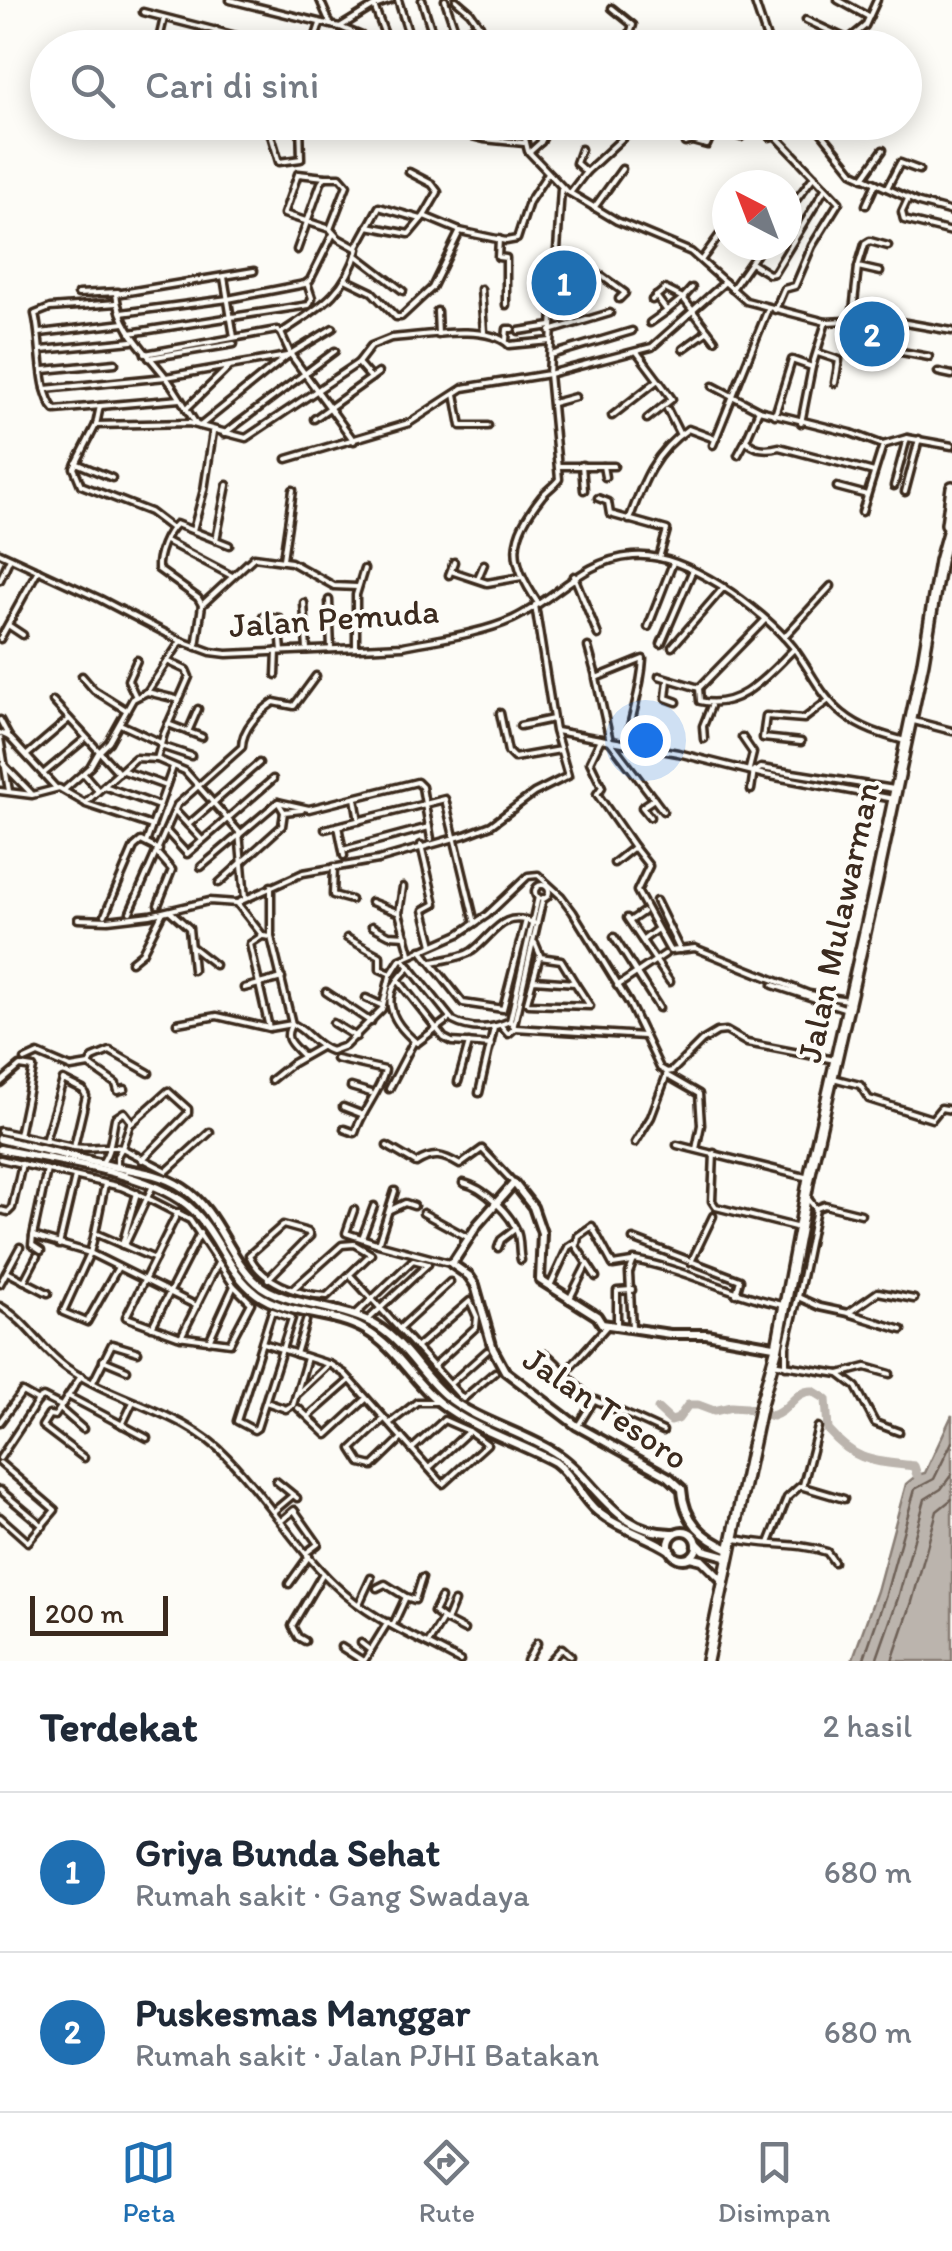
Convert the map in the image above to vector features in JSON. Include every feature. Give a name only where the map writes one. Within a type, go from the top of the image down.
[{"type":"highway","points":[[946,542],[951,492]]},
{"type":"highway","name":"Jalan Mulawarman","points":[[759,1404],[772,1363],[952,518]]},
{"type":"highway","name":"Jalan Mulawarman","points":[[707,1661],[750,1458],[762,1378],[775,1342]]},
{"type":"street","points":[[230,0],[346,30]]},
{"type":"street","points":[[320,0],[331,25]]},
{"type":"street","points":[[340,28],[374,6],[394,0],[405,30]]},
{"type":"street","points":[[422,0],[431,30]]},
{"type":"street","points":[[445,0],[455,30]]},
{"type":"street","points":[[456,0],[483,30]]},
{"type":"street","points":[[754,0],[764,30]]},
{"type":"street","points":[[838,0],[870,18]]},
{"type":"street","points":[[861,30],[877,0]]},
{"type":"street","points":[[374,6],[383,30]]},
{"type":"street","points":[[612,8],[634,25],[632,30]]},
{"type":"street","points":[[143,12],[216,30]]},
{"type":"street","points":[[161,30],[164,17]]},
{"type":"street","points":[[806,20],[827,30]]},
{"type":"street","points":[[318,30],[320,24]]},
{"type":"street","points":[[466,30],[480,26]]},
{"type":"street","points":[[272,140],[278,162],[301,159],[300,140]]},
{"type":"street","points":[[484,140],[524,143]]},
{"type":"street","points":[[524,140],[530,153],[570,193],[617,221],[674,243],[702,259],[746,301],[826,322],[903,321],[952,332]]},
{"type":"street","points":[[570,193],[620,140]]},
{"type":"street","points":[[685,143],[706,146],[709,140]]},
{"type":"street","points":[[629,520],[654,458],[680,434],[688,429],[714,442],[772,309],[784,289],[795,286],[812,246],[838,204],[777,140]]},
{"type":"street","points":[[825,140],[848,169],[863,178],[908,199],[952,212]]},
{"type":"street","points":[[530,153],[541,142]]},
{"type":"street","points":[[581,149],[576,163],[586,172]]},
{"type":"street","points":[[863,178],[883,150]]},
{"type":"street","points":[[887,188],[902,162],[918,170]]},
{"type":"street","points":[[594,208],[622,170]]},
{"type":"street","points":[[368,226],[409,234],[422,218],[438,192],[432,184],[409,172]]},
{"type":"street","points":[[281,334],[324,304],[347,280],[357,247],[380,207],[460,231],[518,240],[529,202],[548,173]]},
{"type":"street","points":[[130,333],[310,304],[307,282],[332,232],[348,182],[340,177],[298,174],[284,214],[332,232],[357,247]]},
{"type":"street","points":[[802,192],[814,176]]},
{"type":"street","points":[[297,250],[325,177]]},
{"type":"street","points":[[866,205],[876,182]]},
{"type":"street","points":[[78,919],[108,920],[210,901],[237,903],[303,872],[378,860],[491,824],[534,792],[568,776],[553,720],[537,604],[514,559],[532,510],[558,481],[549,374],[561,186]]},
{"type":"street","points":[[751,263],[774,273],[826,188]]},
{"type":"street","points":[[908,199],[902,212],[904,220],[952,232]]},
{"type":"street","points":[[347,280],[364,287],[396,317],[401,317],[432,288],[460,231]]},
{"type":"street","points":[[499,240],[498,256],[506,258],[506,305]]},
{"type":"street","points":[[852,320],[858,267],[867,242],[888,246]]},
{"type":"street","points":[[702,259],[712,245]]},
{"type":"street","points":[[356,256],[390,278],[403,292]]},
{"type":"street","points":[[556,259],[610,281],[625,293],[619,300]]},
{"type":"street","points":[[732,289],[753,260]]},
{"type":"street","points":[[704,275],[711,267]]},
{"type":"street","points":[[858,267],[880,272]]},
{"type":"street","points":[[78,294],[118,292],[254,271]]},
{"type":"street","points":[[224,277],[234,340]]},
{"type":"street","points":[[121,312],[228,299],[307,282]]},
{"type":"street","points":[[287,459],[409,422],[464,388],[549,374],[652,347],[725,282]]},
{"type":"street","points":[[152,287],[152,296]]},
{"type":"street","points":[[650,323],[692,288]]},
{"type":"street","points":[[481,289],[484,332]]},
{"type":"street","points":[[667,311],[654,298],[666,289],[684,298],[715,340]]},
{"type":"street","points":[[118,292],[117,302],[134,341],[166,378],[198,426]]},
{"type":"street","points":[[553,306],[573,300]]},
{"type":"street","points":[[117,302],[40,310],[35,314],[46,399],[55,410],[180,400]]},
{"type":"street","points":[[437,311],[438,335]]},
{"type":"street","points":[[519,331],[550,329],[610,313]]},
{"type":"street","points":[[865,320],[864,345],[930,357]]},
{"type":"street","points":[[802,423],[812,367],[826,322]]},
{"type":"street","points":[[40,333],[124,323]]},
{"type":"street","points":[[198,426],[289,355],[332,328]]},
{"type":"street","points":[[512,330],[506,329],[509,345],[551,341]]},
{"type":"street","points":[[147,356],[277,330],[289,355],[354,441]]},
{"type":"street","points":[[684,349],[708,330]]},
{"type":"street","points":[[550,355],[632,331]]},
{"type":"street","points":[[96,426],[198,426],[241,438],[261,431],[358,363],[377,343],[391,338],[484,332],[506,340]]},
{"type":"street","points":[[42,350],[134,341]]},
{"type":"street","points":[[224,434],[335,351]]},
{"type":"street","points":[[637,352],[672,399],[646,418]]},
{"type":"street","points":[[818,352],[839,360],[834,383]]},
{"type":"street","points":[[45,389],[166,378],[289,355]]},
{"type":"street","points":[[775,415],[792,360],[812,367]]},
{"type":"street","points":[[44,370],[115,363]]},
{"type":"street","points":[[358,363],[372,378]]},
{"type":"street","points":[[186,409],[231,364]]},
{"type":"street","points":[[938,372],[952,374]]},
{"type":"street","points":[[314,418],[378,373]]},
{"type":"street","points":[[612,416],[658,380]]},
{"type":"street","points":[[713,386],[758,410],[883,445],[906,438],[952,446]]},
{"type":"street","points":[[455,392],[461,426],[488,426]]},
{"type":"street","points":[[553,403],[575,397]]},
{"type":"street","points":[[100,406],[96,426],[76,463],[74,475],[82,484],[150,512],[171,528]]},
{"type":"street","points":[[667,409],[680,434]]},
{"type":"street","points":[[738,455],[758,410]]},
{"type":"street","points":[[193,530],[213,432]]},
{"type":"street","points":[[894,486],[906,438]]},
{"type":"street","points":[[906,492],[919,439]]},
{"type":"street","points":[[746,440],[766,450],[779,447],[874,472]]},
{"type":"street","points":[[862,512],[883,445]]},
{"type":"street","points":[[76,463],[112,478]]},
{"type":"street","points":[[582,465],[584,490]]},
{"type":"street","points":[[559,466],[614,466]]},
{"type":"street","points":[[603,466],[604,477]]},
{"type":"street","points":[[216,540],[227,485]]},
{"type":"street","points":[[837,487],[867,495]]},
{"type":"street","points":[[283,560],[293,490]]},
{"type":"street","points":[[598,498],[608,502],[610,514],[667,530],[659,558]]},
{"type":"street","points":[[196,648],[202,605],[158,569],[166,541],[176,524],[229,545]]},
{"type":"street","points":[[166,541],[233,576]]},
{"type":"street","name":"Jalan Pemuda","points":[[0,553],[180,641],[227,654],[402,646],[448,637],[513,619],[574,576],[618,558],[659,558],[724,587],[784,637],[829,700],[859,725],[905,741]]},
{"type":"street","points":[[202,605],[254,557],[300,566],[324,583],[357,587]]},
{"type":"street","points":[[0,580],[10,558]]},
{"type":"street","points":[[454,562],[450,573],[487,583],[522,577]]},
{"type":"street","points":[[648,627],[674,563]]},
{"type":"street","points":[[478,578],[484,564]]},
{"type":"street","points":[[0,639],[38,570]]},
{"type":"street","points":[[356,648],[357,587],[364,570]]},
{"type":"street","points":[[661,644],[692,572]]},
{"type":"street","points":[[574,576],[598,635]]},
{"type":"street","points":[[784,637],[831,586]]},
{"type":"street","points":[[672,647],[724,587]]},
{"type":"street","points":[[329,600],[331,649]]},
{"type":"street","points":[[304,603],[308,650]]},
{"type":"street","points":[[263,616],[279,618],[276,675]]},
{"type":"street","points":[[766,620],[699,688],[700,701],[711,704],[741,696],[794,648]]},
{"type":"street","points":[[8,626],[23,635]]},
{"type":"street","points":[[64,790],[110,742],[126,710],[136,697],[147,692],[180,641]]},
{"type":"street","points":[[588,647],[610,741],[663,810]]},
{"type":"street","points":[[596,676],[643,659],[640,700],[630,722],[627,744]]},
{"type":"street","points":[[136,697],[128,680],[137,660]]},
{"type":"street","points":[[157,759],[188,673],[166,661]]},
{"type":"street","points":[[82,676],[94,690],[126,710]]},
{"type":"street","points":[[130,912],[183,798],[242,748],[243,734],[267,707],[274,702],[294,706],[316,676]]},
{"type":"street","points":[[660,676],[699,688]]},
{"type":"street","points":[[668,679],[666,698],[677,702]]},
{"type":"street","points":[[147,692],[178,700]]},
{"type":"street","points":[[801,742],[762,738],[765,717],[804,719],[829,700]]},
{"type":"street","points":[[53,701],[120,772],[166,786]]},
{"type":"street","points":[[704,739],[703,726],[711,704]]},
{"type":"street","points":[[188,732],[198,708]]},
{"type":"street","points":[[500,714],[508,752],[514,758],[560,750]]},
{"type":"street","points":[[26,756],[69,719]]},
{"type":"street","points":[[0,720],[9,791]]},
{"type":"street","points":[[520,726],[553,720]]},
{"type":"street","points":[[910,720],[952,731]]},
{"type":"street","points":[[120,724],[191,756]]},
{"type":"street","points":[[168,724],[202,737]]},
{"type":"street","points":[[555,731],[894,794]]},
{"type":"street","points":[[1,732],[56,788]]},
{"type":"street","points":[[136,741],[139,733]]},
{"type":"street","points":[[742,737],[753,753],[751,790]]},
{"type":"street","points":[[2,750],[10,739]]},
{"type":"street","points":[[43,774],[86,739]]},
{"type":"street","points":[[601,740],[590,762],[602,787],[597,794],[649,866],[637,892],[669,950],[695,948],[809,994],[847,1004]]},
{"type":"street","points":[[84,803],[138,756],[185,771],[239,836],[246,898]]},
{"type":"street","points":[[188,825],[259,763]]},
{"type":"street","points":[[3,764],[32,795]]},
{"type":"street","points":[[146,843],[174,766]]},
{"type":"street","points":[[753,770],[797,772],[894,794]]},
{"type":"street","points":[[83,774],[97,789]]},
{"type":"street","points":[[168,833],[186,854],[273,779]]},
{"type":"street","points":[[284,812],[417,782],[421,784],[431,839]]},
{"type":"street","points":[[104,786],[159,806]]},
{"type":"street","points":[[0,791],[32,795],[56,788],[84,803],[152,826]]},
{"type":"street","points":[[355,798],[358,821]]},
{"type":"street","points":[[650,817],[642,807],[654,799]]},
{"type":"street","points":[[325,829],[446,801],[475,923]]},
{"type":"street","points":[[278,802],[304,810]]},
{"type":"street","points":[[219,883],[282,826],[284,812],[278,802]]},
{"type":"street","points":[[201,867],[278,802]]},
{"type":"street","points":[[176,812],[202,840]]},
{"type":"street","points":[[338,826],[344,853],[429,826]]},
{"type":"street","points":[[105,915],[134,847],[141,841],[158,851],[172,870],[158,906]]},
{"type":"street","points":[[421,846],[435,904],[424,910],[433,944]]},
{"type":"street","points":[[614,863],[634,847]]},
{"type":"street","points":[[334,868],[334,896],[352,900]]},
{"type":"street","points":[[178,1023],[217,1016],[270,1028],[298,1025],[321,1047],[336,1051],[356,1037],[383,1006],[391,974],[400,960],[475,923],[528,876],[540,880],[573,912],[629,1003],[660,1068],[699,1094],[702,1125],[696,1149]]},
{"type":"street","points":[[502,1026],[508,1034],[513,1024],[534,943],[540,880]]},
{"type":"street","points":[[271,886],[271,937],[292,1024],[287,1039],[304,1056]]},
{"type":"street","points":[[402,887],[400,914],[410,953]]},
{"type":"street","points":[[513,1024],[540,898],[550,888]]},
{"type":"street","points":[[371,902],[400,914]]},
{"type":"street","points":[[656,902],[680,950]]},
{"type":"street","points":[[237,903],[263,936]]},
{"type":"street","points":[[166,912],[189,928],[193,970]]},
{"type":"street","points":[[132,962],[166,912]]},
{"type":"street","points":[[642,912],[629,920],[670,982]]},
{"type":"street","points":[[431,963],[467,954],[506,921],[517,918],[534,923]]},
{"type":"street","points":[[421,950],[466,1004],[503,1009],[526,920]]},
{"type":"street","points":[[372,926],[389,935],[406,936]]},
{"type":"street","points":[[642,941],[656,930]]},
{"type":"street","points":[[270,1028],[250,942],[271,937]]},
{"type":"street","points":[[614,937],[659,1008]]},
{"type":"street","points":[[347,938],[380,956],[380,969],[391,974]]},
{"type":"street","points":[[534,943],[540,957],[528,1004],[588,1008],[590,1004],[560,960],[540,957]]},
{"type":"street","points":[[192,946],[215,965]]},
{"type":"street","points":[[618,986],[665,954]]},
{"type":"street","points":[[404,960],[450,1018],[464,1026],[494,1028],[513,1024],[644,1036]]},
{"type":"street","points":[[410,967],[398,980],[390,1011],[414,1041],[421,1042],[450,1018]]},
{"type":"street","points":[[244,988],[282,978]]},
{"type":"street","points":[[398,980],[452,1042],[491,1045]]},
{"type":"street","points":[[534,980],[575,983]]},
{"type":"street","points":[[773,985],[847,1004]]},
{"type":"street","points":[[326,992],[371,1022]]},
{"type":"street","points":[[366,998],[383,1006]]},
{"type":"street","points":[[333,1024],[356,1037]]},
{"type":"street","points":[[479,1093],[494,1028]]},
{"type":"street","points":[[635,1143],[651,1117],[667,1074],[702,1041],[726,1030],[747,1043],[835,1060]]},
{"type":"street","points":[[390,1088],[414,1041]]},
{"type":"street","points":[[458,1082],[469,1043]]},
{"type":"street","points":[[271,1080],[321,1047]]},
{"type":"street","points":[[88,1065],[93,1058],[110,1051],[149,1074]]},
{"type":"street","points":[[0,1083],[38,1054],[71,1068],[88,1065],[116,1084]]},
{"type":"street","points":[[336,1059],[385,1070],[382,1084],[372,1093],[355,1133],[344,1129]]},
{"type":"street","points":[[19,1135],[33,1068],[33,1063],[26,1060]]},
{"type":"street","points":[[20,1066],[33,1068]]},
{"type":"street","points":[[833,1078],[860,1085],[869,1099],[932,1120],[941,1108],[950,1109],[952,1100]]},
{"type":"street","points":[[45,1141],[63,1080],[83,1090],[86,1096],[74,1148]]},
{"type":"street","points":[[352,1087],[372,1093]]},
{"type":"street","points":[[130,1125],[165,1092],[172,1093],[188,1108],[188,1113],[142,1160]]},
{"type":"street","points":[[343,1108],[361,1114]]},
{"type":"street","points":[[102,1164],[119,1113],[129,1115],[130,1125],[117,1156],[117,1167]]},
{"type":"street","points":[[0,1131],[74,1148],[110,1145],[167,1171],[210,1132]]},
{"type":"street","points":[[0,1139],[155,1185],[179,1197],[214,1229],[244,1283],[262,1298],[352,1323],[382,1341],[420,1384],[454,1414],[555,1462],[568,1472],[597,1511],[614,1524],[681,1558],[702,1560],[724,1582]]},
{"type":"street","points":[[676,1145],[810,1178]]},
{"type":"street","points":[[387,1146],[416,1163],[429,1155],[443,1155],[460,1165],[482,1149],[528,1198],[541,1228],[539,1276],[549,1288],[597,1316],[606,1327],[775,1342]]},
{"type":"street","points":[[0,1149],[158,1175],[183,1188],[264,1288],[368,1321],[387,1333],[446,1396],[572,1464],[612,1510],[664,1534],[689,1532],[704,1550],[730,1553]]},
{"type":"street","points":[[714,1153],[712,1201],[716,1207],[799,1228]]},
{"type":"street","points":[[108,1154],[117,1156]]},
{"type":"street","points":[[0,1159],[139,1194],[178,1212],[190,1220],[234,1286],[251,1303],[230,1343],[181,1337],[126,1317],[178,1212]]},
{"type":"street","points":[[0,1210],[10,1211],[22,1164]]},
{"type":"street","points":[[24,1281],[39,1254],[32,1236],[47,1170]]},
{"type":"street","points":[[59,1246],[75,1176]]},
{"type":"street","points":[[124,1245],[145,1182]]},
{"type":"street","points":[[354,1210],[346,1233],[452,1264],[514,1183]]},
{"type":"street","points":[[106,1184],[90,1252],[62,1308],[66,1315],[87,1322],[118,1268]]},
{"type":"street","points":[[463,1184],[475,1186],[495,1204],[514,1229],[521,1260]]},
{"type":"street","points":[[124,1245],[155,1185]]},
{"type":"street","points":[[378,1244],[395,1190]]},
{"type":"street","points":[[786,1366],[786,1346],[816,1209],[806,1196]]},
{"type":"street","points":[[390,1210],[405,1204],[414,1206]]},
{"type":"street","points":[[362,1238],[374,1206]]},
{"type":"street","points":[[816,1209],[825,1206],[861,1214]]},
{"type":"street","points":[[423,1213],[471,1239]]},
{"type":"street","points":[[691,1262],[714,1216]]},
{"type":"street","points":[[268,1279],[310,1236],[283,1224],[249,1255],[268,1279],[293,1289],[326,1296],[372,1254],[348,1242],[293,1289]]},
{"type":"street","points":[[596,1278],[577,1245],[578,1236],[592,1226],[613,1265],[632,1262],[669,1268],[736,1294],[783,1306]]},
{"type":"street","points":[[498,1248],[514,1229]]},
{"type":"street","points":[[152,1327],[201,1232]]},
{"type":"street","points":[[96,1233],[155,1260]]},
{"type":"street","points":[[32,1236],[90,1252],[196,1306]]},
{"type":"street","points":[[633,1238],[740,1280],[736,1294]]},
{"type":"street","points":[[549,1288],[568,1247],[577,1245]]},
{"type":"street","points":[[0,1284],[20,1247]]},
{"type":"street","points":[[669,1268],[674,1255]]},
{"type":"street","points":[[355,1315],[413,1260],[428,1264],[368,1321]]},
{"type":"street","points":[[181,1337],[218,1262]]},
{"type":"street","points":[[632,1262],[632,1329]]},
{"type":"street","name":"Jalan Tesoro","points":[[452,1264],[474,1284],[492,1350],[505,1372],[578,1426],[669,1477],[682,1489],[684,1510],[691,1521],[730,1553]]},
{"type":"street","points":[[569,1300],[587,1264]]},
{"type":"street","points":[[6,1272],[48,1293]]},
{"type":"street","points":[[351,1276],[466,1399],[495,1372]]},
{"type":"street","points":[[399,1329],[450,1282]]},
{"type":"street","points":[[208,1340],[234,1286]]},
{"type":"street","points":[[616,1328],[617,1291],[632,1290]]},
{"type":"street","points":[[848,1313],[878,1292],[914,1299]]},
{"type":"street","points":[[798,1298],[902,1330]]},
{"type":"street","points":[[416,1348],[470,1301],[477,1317],[476,1327],[433,1366]]},
{"type":"street","points":[[0,1306],[31,1329],[53,1357],[80,1376],[181,1424],[218,1448],[323,1573],[359,1604],[460,1661]]},
{"type":"street","points":[[272,1311],[292,1318],[283,1350],[256,1429],[237,1422],[272,1311]]},
{"type":"street","points":[[296,1354],[306,1321]]},
{"type":"street","points":[[567,1371],[606,1327]]},
{"type":"street","points":[[382,1341],[387,1333]]},
{"type":"street","points":[[262,1343],[328,1364],[350,1380],[429,1468],[445,1483],[487,1444],[442,1420],[412,1449]]},
{"type":"street","points":[[93,1382],[114,1344],[138,1352]]},
{"type":"street","points":[[450,1384],[487,1351]]},
{"type":"street","points":[[546,1354],[567,1371],[584,1394],[621,1413],[638,1416],[662,1431]]},
{"type":"street","points":[[266,1402],[286,1409],[293,1406],[306,1358]]},
{"type":"street","points":[[104,1360],[127,1370]]},
{"type":"street","points":[[772,1363],[839,1374],[866,1367],[890,1374]]},
{"type":"street","points":[[296,1395],[328,1364]]},
{"type":"street","points":[[839,1374],[858,1390],[875,1423],[899,1432]]},
{"type":"street","points":[[80,1376],[56,1416],[49,1415],[42,1426],[84,1458]]},
{"type":"street","points":[[309,1418],[350,1380]]},
{"type":"street","points":[[416,1402],[420,1384]]},
{"type":"street","points":[[0,1422],[22,1392],[38,1401]]},
{"type":"street","points":[[68,1396],[146,1438]]},
{"type":"street","points":[[0,1517],[28,1542],[55,1507],[0,1460],[38,1401],[43,1397],[83,1428]]},
{"type":"street","points":[[298,1408],[327,1435],[367,1399]]},
{"type":"street","points":[[578,1426],[594,1400]]},
{"type":"street","points":[[122,1425],[133,1402]]},
{"type":"street","points":[[402,1438],[372,1466],[364,1466],[352,1449],[416,1402],[438,1402]]},
{"type":"street","points":[[769,1543],[787,1498],[803,1485],[818,1426]]},
{"type":"street","points":[[429,1468],[469,1431]]},
{"type":"street","points":[[0,1445],[6,1448]]},
{"type":"street","points":[[274,1512],[295,1497],[276,1481]]},
{"type":"street","points":[[803,1485],[844,1499]]},
{"type":"street","points":[[0,1490],[43,1526]]},
{"type":"street","points":[[281,1520],[296,1508],[319,1545],[307,1554],[289,1584]]},
{"type":"street","points":[[671,1550],[670,1541],[676,1534]]},
{"type":"street","points":[[733,1537],[761,1545],[788,1542],[813,1547],[827,1552],[834,1562]]},
{"type":"street","points":[[690,1557],[697,1543]]},
{"type":"street","points":[[306,1640],[296,1635],[293,1622],[323,1573]]},
{"type":"street","points":[[359,1604],[371,1578]]},
{"type":"street","points":[[378,1588],[386,1584],[415,1600],[422,1578]]},
{"type":"street","points":[[340,1647],[364,1661],[406,1597]]},
{"type":"street","points":[[441,1598],[434,1612],[464,1630]]},
{"type":"street","points":[[428,1644],[454,1602]]},
{"type":"street","points":[[361,1643],[370,1650]]},
{"type":"street","points":[[527,1661],[537,1643]]},
{"type":"street","points":[[550,1661],[564,1648],[572,1656]]},
{"type":"street","points":[[444,1661],[448,1655]]},
{"type":"water","points":[[952,1415],[952,1661],[852,1661],[877,1591],[906,1484],[925,1473]]},
{"type":"waterway","points":[[658,1409],[671,1421],[678,1419],[688,1405],[714,1411],[746,1408],[772,1416],[801,1394],[813,1391],[826,1399],[828,1430],[848,1449],[876,1461],[914,1466],[917,1475]]},
{"type":"place","name":"Griya Bunda Sehat","points":[[564,283]]},
{"type":"place","name":"Puskesmas Manggar","points":[[872,334]]}]
